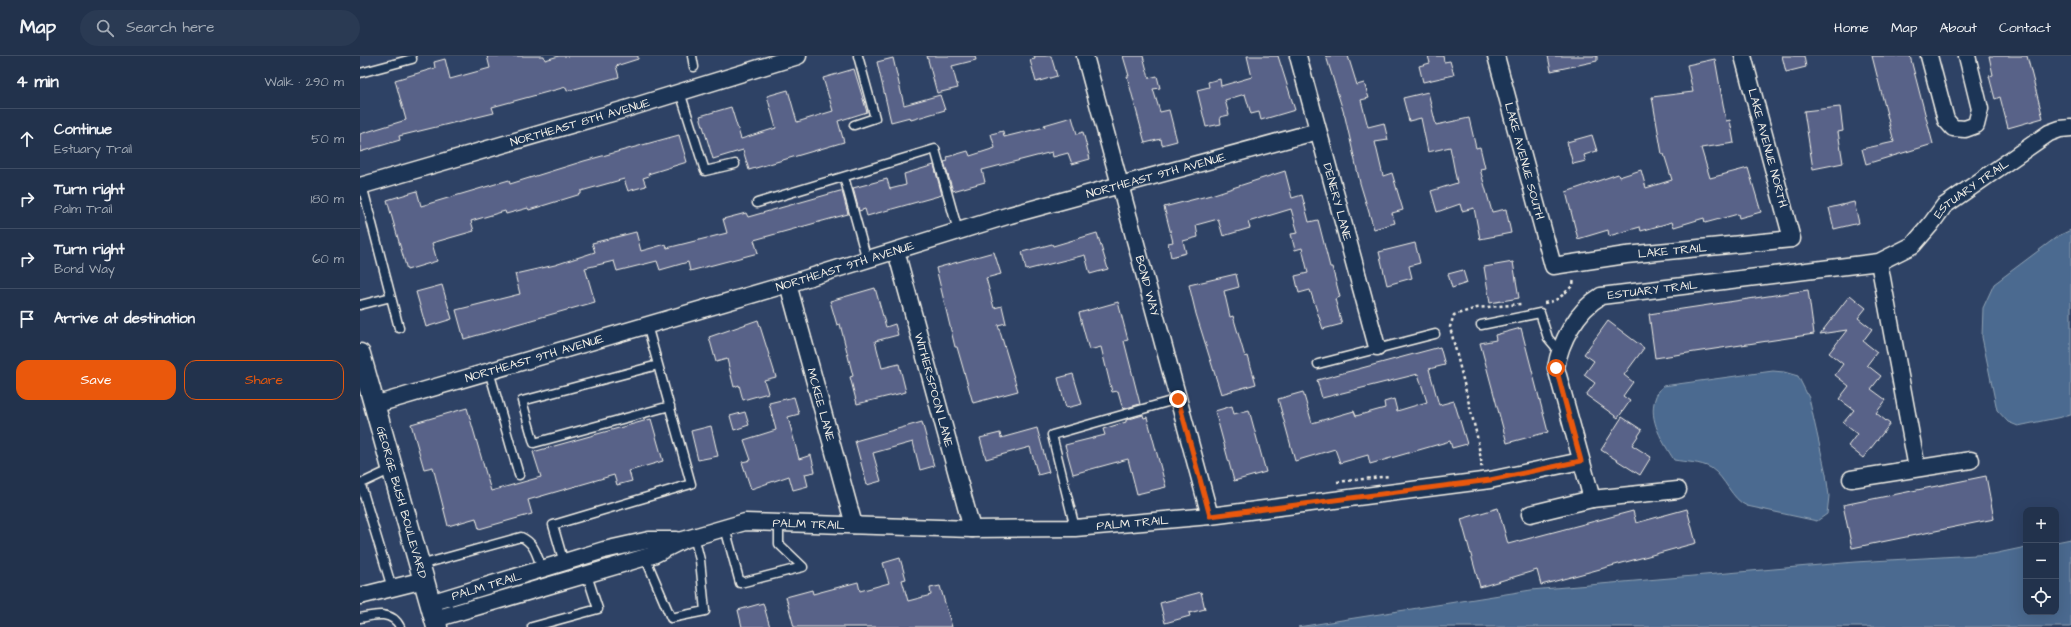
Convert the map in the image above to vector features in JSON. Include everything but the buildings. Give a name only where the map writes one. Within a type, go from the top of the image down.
[{"type":"street","name":"NORTHEAST 8TH AVENUE","points":[[361,185],[798,56]]},
{"type":"street","name":"BOND WAY","points":[[1085,56],[1210,516]]},
{"type":"street","name":"DENERY LANE","points":[[1298,56],[1377,347]]},
{"type":"street","name":"LAKE AVENUE SOUTH","points":[[1496,56],[1553,266]]},
{"type":"street","name":"LAKE AVENUE NORTH","points":[[1743,56],[1792,239]]},
{"type":"street","points":[[1929,56],[1946,120],[1953,128],[1965,129],[1976,125],[1980,109],[1967,56]]},
{"type":"street","name":"ESTUARY TRAIL","points":[[1592,499],[1556,368],[1559,350],[1590,302],[1600,296],[1879,262],[1913,245],[1944,206],[2049,133],[2060,129],[2071,128]]},
{"type":"street","name":"NORTHEAST 9TH AVENUE","points":[[374,405],[788,284],[958,231],[1318,131]]},
{"type":"street","name":"LAKE TRAIL","points":[[1553,266],[1626,255],[1792,239]]},
{"type":"street","name":"WITHERSPOON LANE","points":[[896,251],[972,529]]},
{"type":"street","points":[[1879,262],[1917,468]]},
{"type":"street","name":"MCKEE LANE","points":[[788,284],[854,525]]},
{"type":"street","name":"GEORGE BUSH BOULEVARD","points":[[360,354],[434,616]]},
{"type":"street","points":[[1851,478],[1971,460]]},
{"type":"street","name":"PALM TRAIL","points":[[434,616],[587,575],[645,557],[688,538],[745,522],[972,529],[1076,528],[1210,516],[1490,480],[1581,461]]},
{"type":"street","points":[[1530,514],[1592,499],[1678,490]]},
{"type":"street","name":"PALM TRAIL","points":[[434,616],[542,569],[564,562],[604,550],[649,540],[688,538]]},
{"type":"street","points":[[360,596],[392,588],[422,573]]},
{"type":"lane","points":[[692,56],[694,67]]},
{"type":"lane","points":[[854,125],[875,118],[858,56]]},
{"type":"lane","points":[[360,73],[412,59]]},
{"type":"lane","points":[[680,92],[705,171],[735,164]]},
{"type":"lane","points":[[757,203],[935,149],[958,231]]},
{"type":"lane","points":[[844,177],[867,260]]},
{"type":"lane","points":[[361,185],[399,328]]},
{"type":"lane","points":[[360,305],[391,297]]},
{"type":"lane","points":[[1481,325],[1540,313],[1548,338],[1559,350]]},
{"type":"lane","points":[[564,562],[553,525],[691,484],[648,325]]},
{"type":"lane","points":[[1318,364],[1377,347],[1435,334]]},
{"type":"lane","points":[[658,365],[522,401],[534,443],[670,406]]},
{"type":"lane","points":[[490,371],[519,475]]},
{"type":"lane","points":[[1076,528],[1052,435],[1178,399]]},
{"type":"lane","points":[[392,588],[360,483],[393,469]]},
{"type":"lane","points":[[725,528],[740,582],[804,567],[779,544],[779,523]]},
{"type":"lane","points":[[422,573],[521,536],[528,540],[533,546],[542,569]]},
{"type":"lane","points":[[645,557],[671,618],[705,611],[700,560],[688,538]]},
{"type":"lane","points":[[532,627],[598,609],[587,575]]},
{"type":"lane","points":[[360,618],[381,614],[394,619],[400,627]]},
{"type":"path","points":[[1540,303],[1552,302],[1561,297],[1573,285],[1574,273]]},
{"type":"path","points":[[1474,467],[1482,466],[1477,436],[1450,327],[1454,315],[1477,308],[1524,304]]},
{"type":"path","points":[[1337,482],[1398,475]]},
{"type":"water","points":[[2071,230],[2071,415],[2018,426],[2008,422],[1997,410],[1982,337],[1983,308],[1994,284],[2058,236]]},
{"type":"water","points":[[1773,371],[1798,376],[1809,398],[1826,474],[1829,496],[1827,514],[1817,521],[1747,506],[1741,503],[1721,477],[1711,468],[1698,463],[1674,460],[1661,438],[1655,423],[1653,407],[1657,394],[1663,386]]},
{"type":"water","points":[[2071,539],[2071,627],[1298,627],[1531,590],[1855,562],[1993,554],[2023,548],[2023,615],[2059,615],[2059,541]]},
{"type":"route","points":[[1178,399],[1210,516],[1490,480],[1581,461],[1556,368]]}]
